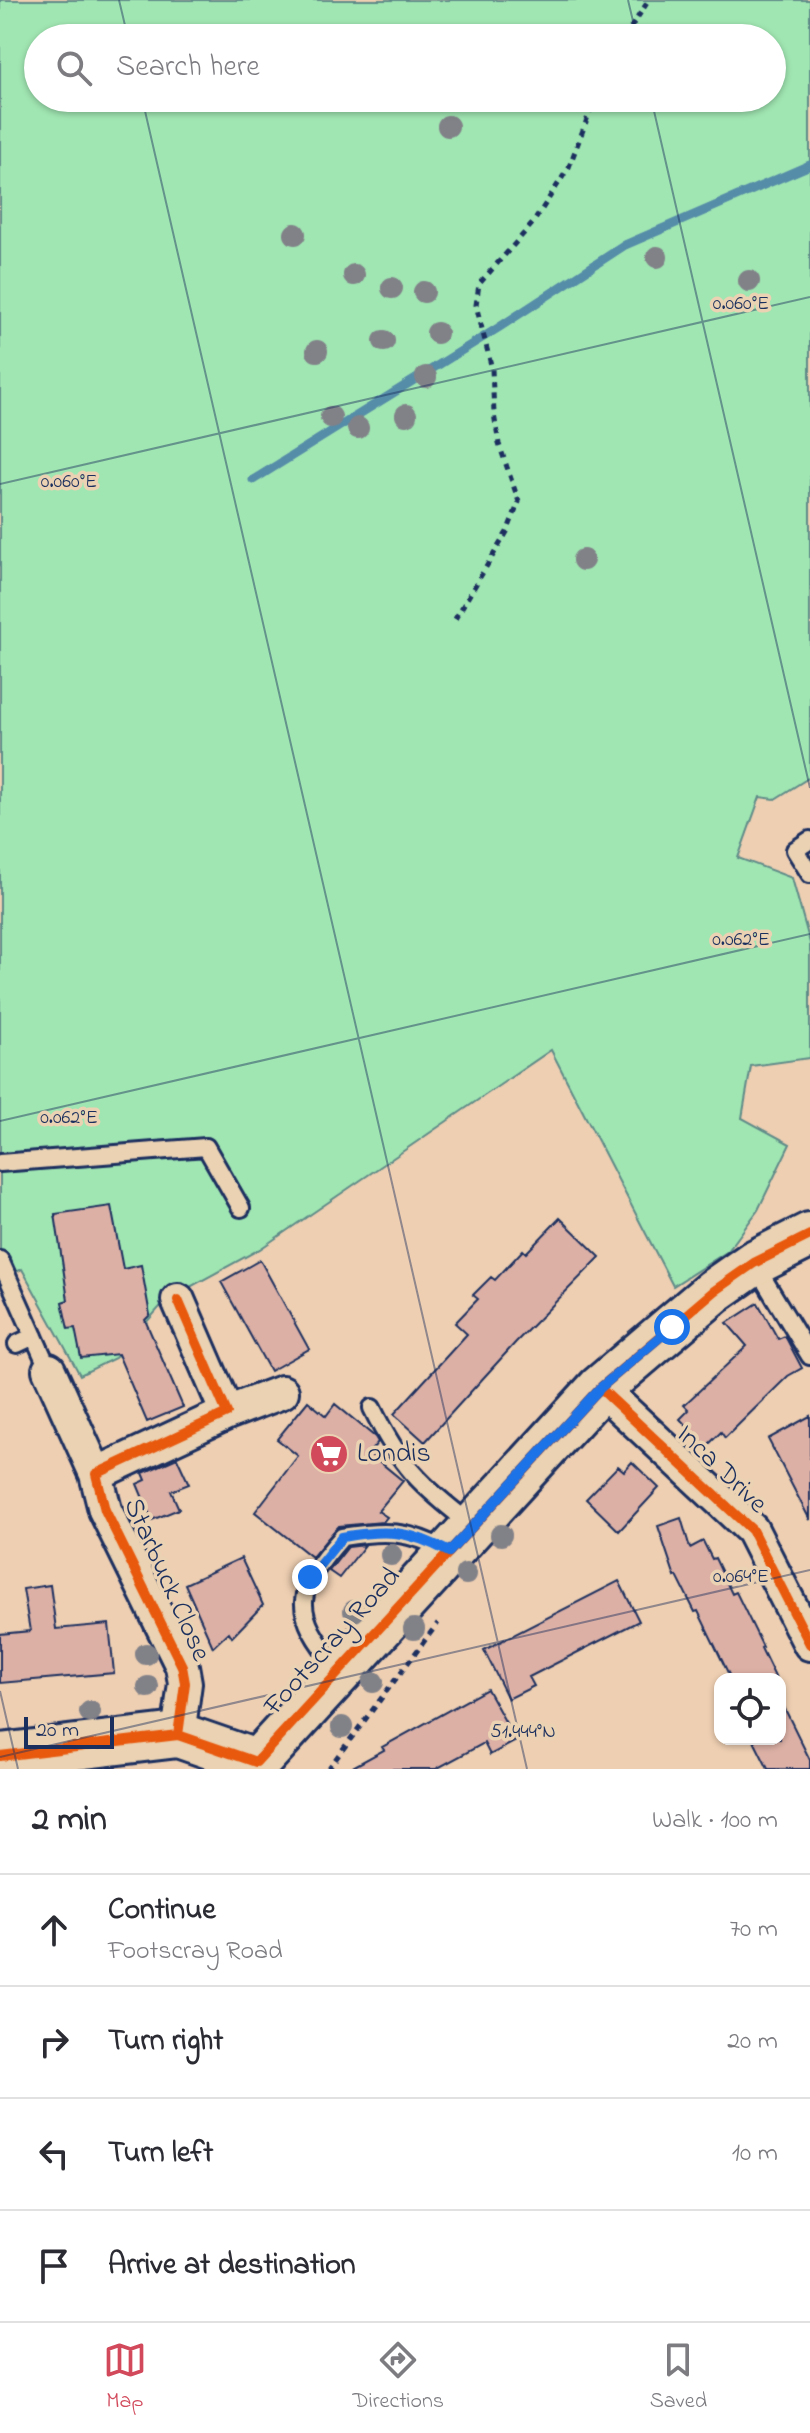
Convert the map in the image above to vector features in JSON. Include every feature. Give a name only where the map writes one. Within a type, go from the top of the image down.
[{"type":"main road","name":"Footscray Road","points":[[257,1767],[340,1670],[600,1388],[714,1291],[754,1263],[810,1235]]},
{"type":"main road","points":[[0,1756],[178,1735],[257,1767]]},
{"type":"street","points":[[178,1300],[227,1413]]},
{"type":"street","name":"Starbuck Close","points":[[49,1370],[96,1474],[105,1510],[182,1666],[185,1683],[178,1735]]},
{"type":"street","name":"Inca Drive","points":[[600,1388],[752,1530],[810,1644]]},
{"type":"street","name":"Starbuck Close","points":[[96,1474],[227,1413],[282,1392]]},
{"type":"lane","points":[[810,840],[795,850],[810,874]]},
{"type":"lane","points":[[0,1163],[206,1147],[241,1208]]},
{"type":"lane","points":[[0,1260],[49,1370]]},
{"type":"lane","points":[[754,1263],[810,1356]]},
{"type":"lane","points":[[17,1344],[34,1336]]},
{"type":"lane","points":[[372,1408],[390,1445],[409,1472],[442,1502],[461,1539]]},
{"type":"lane","points":[[340,1670],[304,1619],[301,1605],[310,1577],[342,1537],[376,1531],[461,1539]]},
{"type":"path","points":[[633,24],[649,0]]},
{"type":"path","points":[[455,619],[507,532],[519,502],[499,444],[490,357],[476,305],[479,284],[533,223],[569,167],[590,112]]},
{"type":"path","points":[[328,1769],[442,1619]]},
{"type":"green space","points":[[0,0],[810,0],[810,777],[775,799],[760,797],[738,858],[792,878],[810,943],[810,1058],[751,1066],[742,1118],[790,1144],[758,1210],[728,1251],[673,1286],[551,1050],[260,1249],[166,1300],[115,1358],[80,1375],[22,1269],[0,1280]]},
{"type":"building","points":[[111,1206],[123,1269],[141,1265],[150,1315],[145,1320],[183,1407],[147,1422],[118,1354],[81,1358],[75,1328],[68,1329],[62,1302],[68,1300],[55,1214]]},
{"type":"building","points":[[560,1218],[600,1257],[516,1342],[425,1442],[394,1414],[467,1334],[455,1323],[478,1299],[473,1295],[491,1277],[495,1280],[523,1250],[526,1253]]},
{"type":"building","points":[[260,1260],[309,1349],[270,1371],[221,1282]]},
{"type":"building","points":[[758,1303],[778,1339],[785,1336],[802,1368],[788,1376],[725,1438],[721,1432],[706,1447],[680,1419],[689,1410],[684,1405],[747,1346],[727,1323]]},
{"type":"building","points":[[308,1401],[326,1416],[335,1404],[375,1437],[378,1442],[369,1453],[403,1481],[378,1511],[387,1517],[383,1522],[339,1526],[312,1557],[255,1512],[298,1456],[277,1439]]},
{"type":"building","points":[[810,1416],[810,1520],[768,1439]]},
{"type":"building","points":[[177,1458],[189,1484],[171,1491],[179,1509],[152,1520],[137,1484],[146,1480],[143,1473]]},
{"type":"building","points":[[632,1462],[659,1488],[619,1531],[586,1499],[618,1466],[624,1471]]},
{"type":"building","points":[[681,1518],[690,1548],[703,1541],[732,1594],[736,1592],[773,1673],[728,1673],[698,1611],[695,1612],[675,1577],[658,1526]]},
{"type":"building","points":[[365,1545],[339,1578],[329,1571],[348,1547]]},
{"type":"building","points":[[241,1558],[263,1605],[232,1637],[229,1632],[213,1647],[185,1584]]},
{"type":"building","points":[[619,1581],[639,1621],[529,1677],[534,1686],[508,1699],[484,1650]]},
{"type":"building","points":[[50,1585],[56,1629],[109,1624],[114,1673],[0,1683],[0,1634],[30,1631],[23,1589]]},
{"type":"building","points":[[487,1689],[516,1741],[490,1755],[484,1743],[436,1769],[349,1769],[384,1750],[382,1747]]},
{"type":"building","points":[[786,1711],[810,1760],[810,1769],[768,1769],[756,1745],[786,1745]]},
{"type":"waterway","points":[[253,480],[625,245],[810,165]]},
{"type":"cycle path","points":[[0,1756],[178,1735],[256,1762],[600,1388],[714,1291],[754,1263],[810,1235]]},
{"type":"cycle path","points":[[178,1300],[227,1413],[96,1474],[105,1510],[182,1666],[185,1683],[178,1735]]},
{"type":"cycle path","points":[[600,1388],[752,1530],[810,1644]]},
{"type":"place","name":"Londis","points":[[329,1454]]},
{"type":"route","points":[[310,1577],[342,1537],[376,1531],[405,1533],[449,1552],[600,1388],[672,1327]]}]
